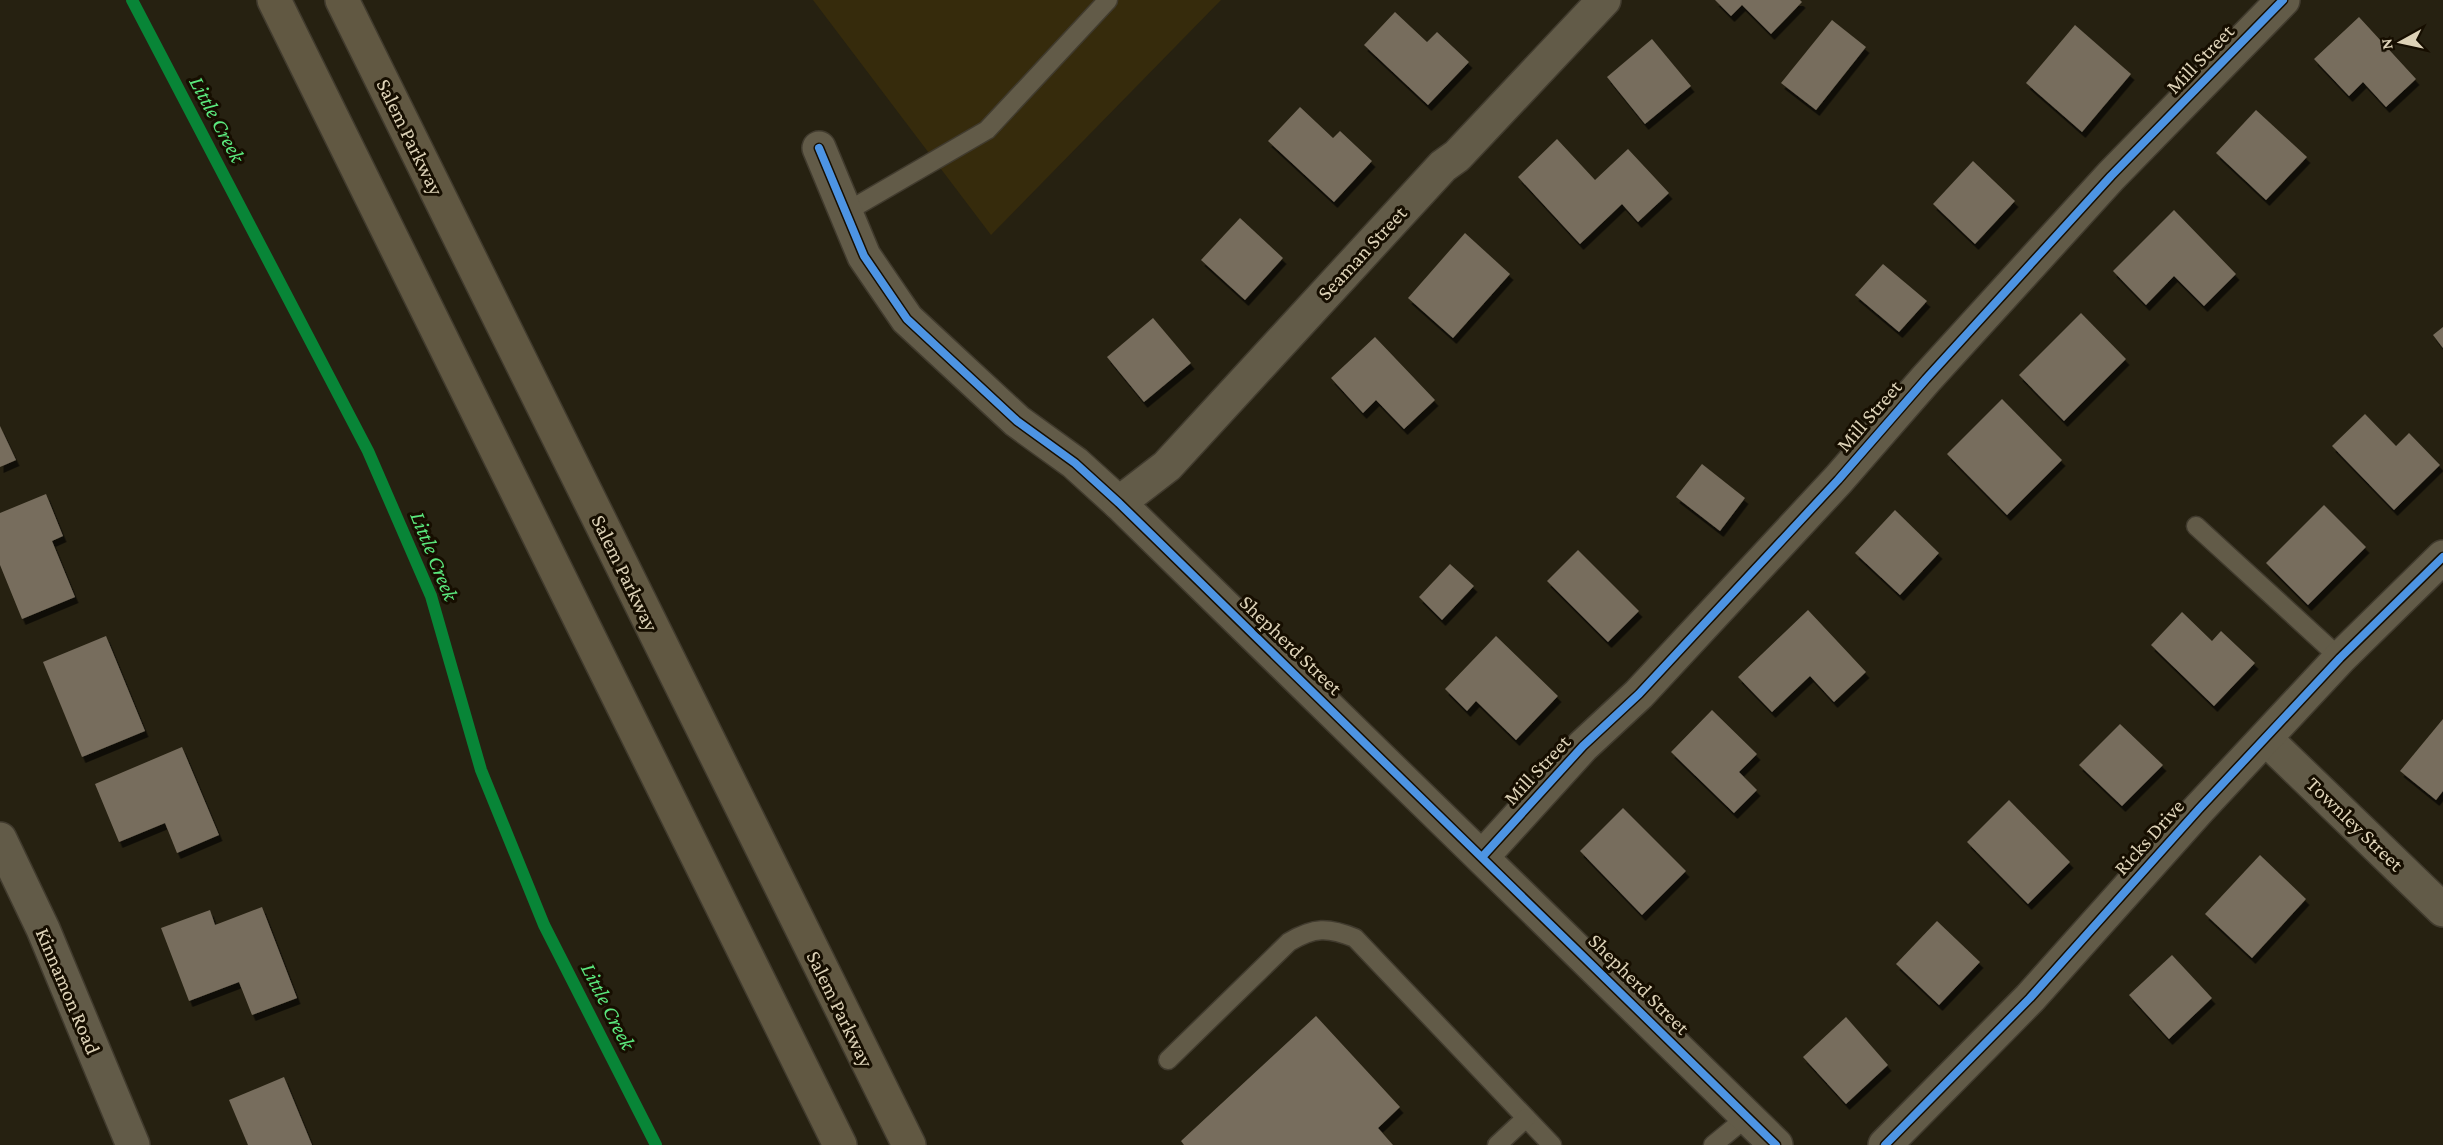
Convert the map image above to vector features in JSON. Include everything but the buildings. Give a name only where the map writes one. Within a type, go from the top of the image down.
[{"type":"highway","points":[[274,0],[840,1145]]},
{"type":"highway","name":"Salem Parkway","points":[[342,0],[909,1145]]},
{"type":"street","name":"Seaman Street","points":[[1119,503],[1167,466],[1443,166],[1456,156],[1604,0]]},
{"type":"street","name":"Mill Street","points":[[1483,856],[1583,746],[1639,694],[1838,480],[1934,370],[2111,176],[2283,0]]},
{"type":"street","name":"Shepherd Street","points":[[819,148],[864,256],[907,319],[1017,421],[1075,463],[1119,503],[1483,856],[1776,1145]]},
{"type":"street","name":"Ricks Drive","points":[[1885,1145],[2030,998],[2199,809],[2340,658],[2443,557]]},
{"type":"street","name":"Townley Street","points":[[2266,739],[2443,910]]},
{"type":"street","name":"Kinnamon Road","points":[[0,839],[43,929],[133,1145]]},
{"type":"lane","points":[[846,212],[987,130],[1108,0]]},
{"type":"lane","points":[[2196,526],[2340,658]]},
{"type":"lane","points":[[1168,1060],[1288,942],[1307,931],[1340,932],[1355,938],[1552,1145]]},
{"type":"lane","points":[[1713,1145],[1748,1117]]},
{"type":"lane","points":[[1497,1145],[1526,1118]]},
{"type":"shaded area","points":[[813,0],[1221,0],[991,235]]},
{"type":"waterway","name":"Little Creek","points":[[132,0],[368,451],[431,596],[481,770],[544,925],[656,1145]]},
{"type":"cycle path","points":[[1483,856],[1583,746],[1639,694],[1838,480],[1926,379],[2111,176],[2283,0]]},
{"type":"cycle path","points":[[819,148],[864,256],[907,319],[1017,421],[1075,463],[1119,503],[1776,1145]]},
{"type":"cycle path","points":[[1885,1145],[2030,998],[2199,809],[2340,658],[2443,557]]}]
